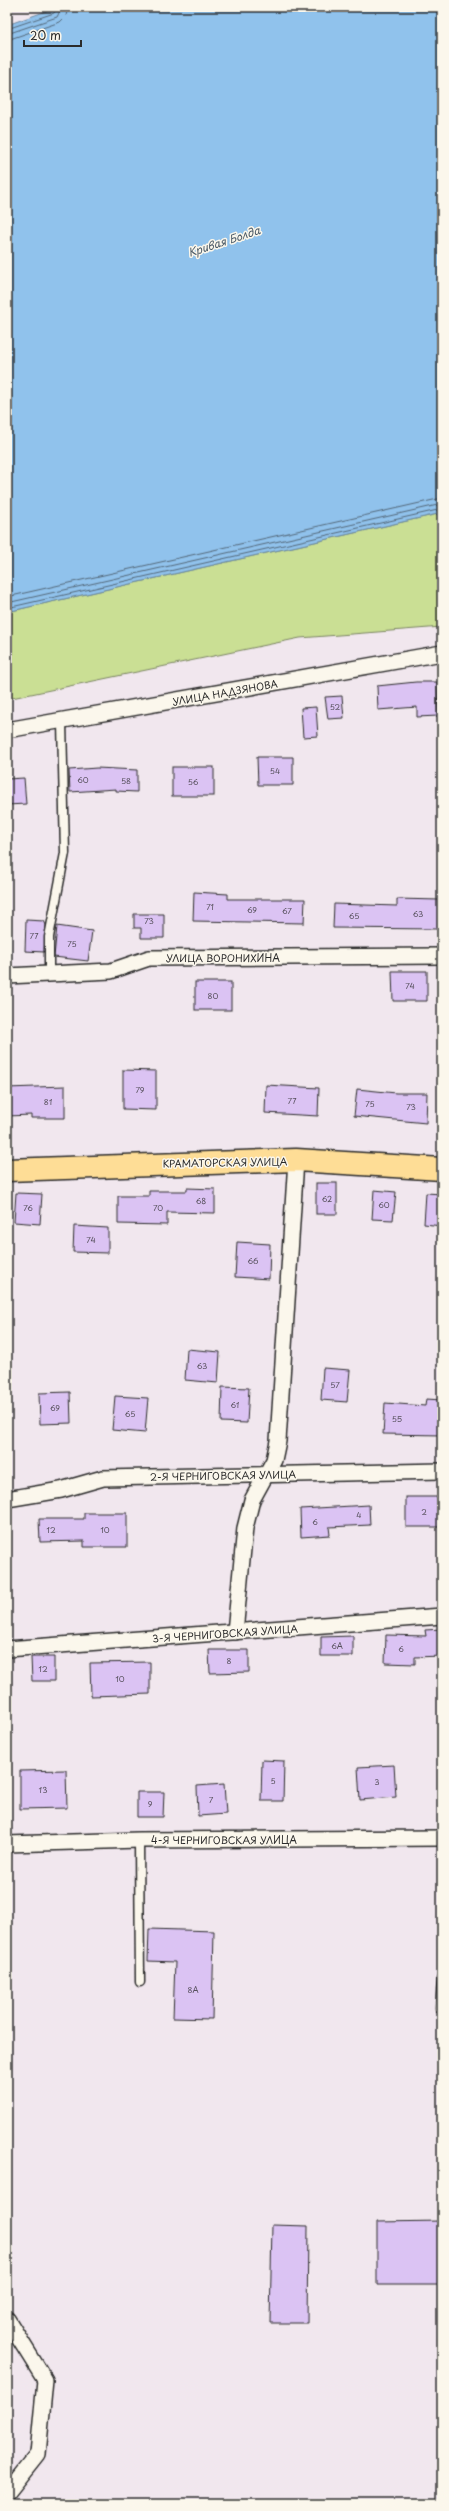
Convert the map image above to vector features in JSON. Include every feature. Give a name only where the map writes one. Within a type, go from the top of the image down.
[{"type":"main road","name":"КРАМАТОРСКАЯ УЛИЦА","points":[[7,1170],[296,1160],[442,1169]]},
{"type":"street","name":"УЛИЦА НАДЗЯНОВА","points":[[7,730],[62,722],[442,653]]},
{"type":"street","name":"УЛИЦА ВОРОНИХИНА","points":[[7,976],[111,971],[149,958],[442,956]]},
{"type":"street","points":[[234,1632],[245,1528],[252,1500],[274,1460],[278,1441],[296,1160]]},
{"type":"street","name":"2-Я ЧЕРНИГОВСКАЯ УЛИЦА","points":[[7,1499],[61,1490],[103,1478],[173,1475],[442,1472]]},
{"type":"street","name":"3-Я ЧЕРНИГОВСКАЯ УЛИЦА","points":[[7,1649],[442,1616]]},
{"type":"street","name":"4-Я ЧЕРНИГОВСКАЯ УЛИЦА","points":[[7,1844],[139,1840],[442,1838]]},
{"type":"street","points":[[7,2320],[45,2380],[38,2454],[7,2493]]},
{"type":"lane","points":[[48,974],[49,938],[64,853],[62,722]]},
{"type":"lane","points":[[139,1840],[140,1982]]},
{"type":"lane","points":[[440,2008],[442,1979]]},
{"type":"green space","points":[[442,513],[442,627],[300,638],[7,699],[7,612]]},
{"type":"water","name":"Кривая Болда","points":[[58,7],[442,7],[442,513],[7,612],[7,25]]},
{"type":"building","points":[[416,682],[437,682],[438,716],[417,717],[417,707],[378,710],[377,686]]},
{"type":"building","points":[[342,696],[344,718],[328,719],[325,697]]},
{"type":"building","points":[[316,707],[318,736],[303,737],[301,708]]},
{"type":"building","points":[[257,757],[293,757],[293,785],[258,785]]},
{"type":"building","points":[[172,767],[214,767],[214,796],[172,796]]},
{"type":"building","points":[[97,768],[137,770],[137,792],[116,791],[116,789],[70,792],[69,770]]},
{"type":"building","points":[[24,778],[26,804],[7,805],[7,779]]},
{"type":"building","points":[[194,892],[228,894],[228,899],[305,899],[304,923],[193,921]]},
{"type":"building","points":[[397,899],[439,900],[439,929],[333,928],[334,904],[397,906]]},
{"type":"building","points":[[134,914],[164,914],[164,938],[141,938],[141,928],[134,928]]},
{"type":"building","points":[[26,920],[44,921],[46,925],[44,952],[25,951]]},
{"type":"building","points":[[57,926],[92,931],[88,961],[54,957]]},
{"type":"building","points":[[392,971],[427,971],[427,1001],[393,1001]]},
{"type":"building","points":[[195,982],[231,982],[231,1010],[195,1010]]},
{"type":"building","points":[[123,1070],[156,1071],[156,1110],[123,1109]]},
{"type":"building","points":[[266,1085],[319,1088],[318,1116],[265,1113]]},
{"type":"building","points":[[65,1086],[65,1118],[31,1118],[31,1115],[7,1116],[7,1088]]},
{"type":"building","points":[[357,1089],[396,1093],[427,1093],[426,1123],[354,1116]]},
{"type":"building","points":[[316,1183],[337,1183],[337,1214],[316,1214]]},
{"type":"building","points":[[187,1188],[215,1189],[215,1213],[167,1212],[167,1225],[118,1224],[118,1196],[149,1196],[149,1191],[187,1191]]},
{"type":"building","points":[[374,1190],[396,1192],[393,1220],[372,1219]]},
{"type":"building","points":[[16,1193],[42,1194],[40,1224],[14,1222]]},
{"type":"building","points":[[426,1193],[442,1194],[442,1226],[424,1224]]},
{"type":"building","points":[[74,1226],[108,1228],[108,1253],[73,1252]]},
{"type":"building","points":[[237,1242],[270,1244],[269,1279],[235,1277]]},
{"type":"building","points":[[187,1349],[220,1352],[218,1383],[185,1380]]},
{"type":"building","points":[[323,1368],[350,1370],[347,1402],[321,1400]]},
{"type":"building","points":[[222,1387],[249,1388],[247,1423],[221,1422]]},
{"type":"building","points":[[70,1392],[71,1423],[40,1424],[39,1393]]},
{"type":"building","points":[[115,1396],[148,1398],[145,1433],[112,1430]]},
{"type":"building","points":[[426,1399],[442,1400],[442,1435],[383,1434],[385,1403],[425,1406]]},
{"type":"building","points":[[406,1497],[442,1497],[442,1527],[406,1527]]},
{"type":"building","points":[[369,1505],[370,1525],[329,1527],[330,1535],[301,1537],[300,1509]]},
{"type":"building","points":[[84,1513],[127,1513],[127,1547],[84,1547],[84,1541],[40,1542],[39,1519],[84,1519]]},
{"type":"building","points":[[442,1629],[442,1656],[415,1657],[415,1664],[385,1663],[386,1635],[426,1636],[425,1630]]},
{"type":"building","points":[[353,1636],[353,1656],[321,1656],[321,1637]]},
{"type":"building","points":[[209,1650],[249,1650],[249,1672],[210,1673]]},
{"type":"building","points":[[31,1657],[54,1657],[54,1681],[32,1681]]},
{"type":"building","points":[[150,1662],[150,1694],[91,1696],[90,1663]]},
{"type":"building","points":[[262,1760],[284,1761],[283,1801],[261,1801]]},
{"type":"building","points":[[394,1765],[396,1797],[360,1800],[358,1767]]},
{"type":"building","points":[[66,1770],[67,1808],[20,1809],[20,1771]]},
{"type":"building","points":[[224,1784],[226,1814],[198,1816],[197,1786]]},
{"type":"building","points":[[137,1792],[164,1792],[163,1817],[137,1817]]},
{"type":"building","points":[[149,1929],[214,1931],[212,2019],[173,2018],[175,1962],[148,1961]]},
{"type":"building","points":[[442,2221],[442,2285],[377,2285],[377,2222]]},
{"type":"building","points":[[272,2225],[308,2226],[307,2323],[270,2323]]}]
